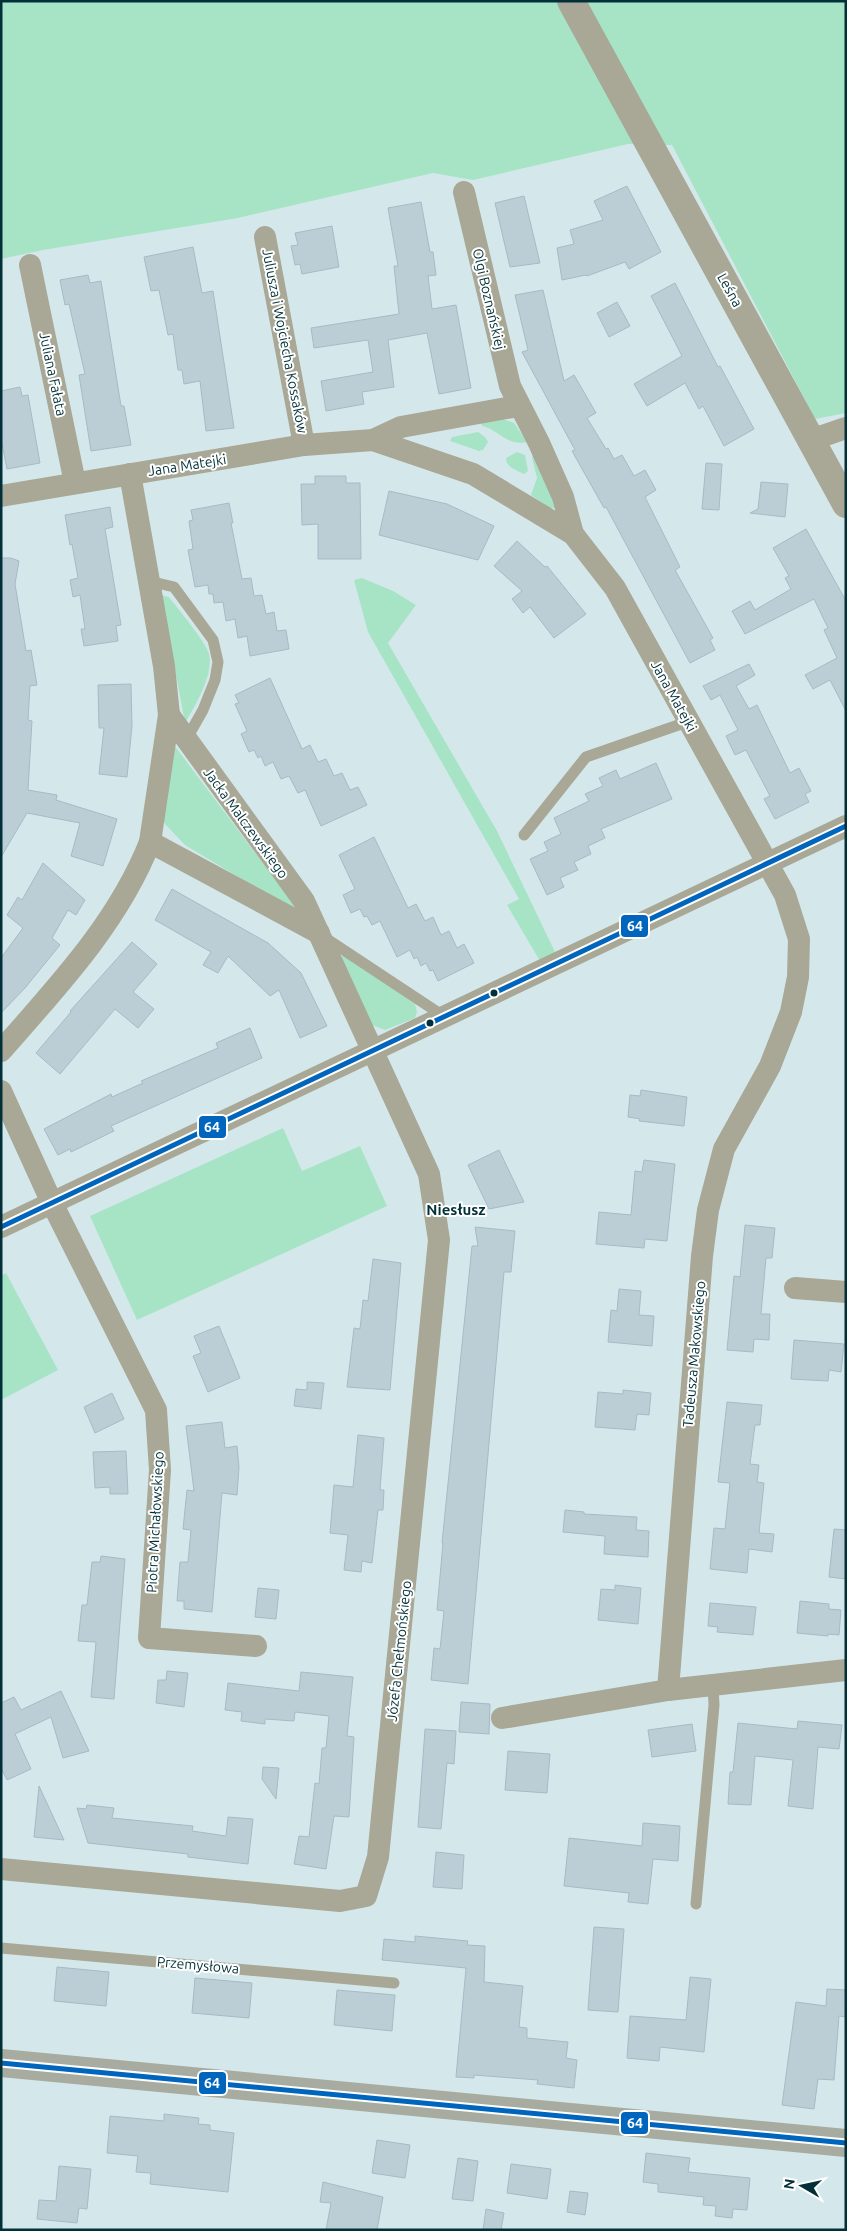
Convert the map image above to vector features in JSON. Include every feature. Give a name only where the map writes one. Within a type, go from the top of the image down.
[{"type":"main road","points":[[1,2063],[846,2143]]},
{"type":"street","name":"Leśna","points":[[571,1],[846,504]]},
{"type":"street","name":"Olgi Boznańskiej","points":[[464,192],[510,386],[518,406]]},
{"type":"street","name":"Juliusza i Wojciecha Kossaków","points":[[265,237],[304,445]]},
{"type":"street","name":"Juliana Fałata","points":[[30,265],[75,483]]},
{"type":"street","name":"Jana Matejki","points":[[1,496],[304,445],[373,440],[402,427],[518,406],[539,443],[563,498],[573,534]]},
{"type":"street","points":[[811,440],[846,428]]},
{"type":"street","name":"Jana Matejki","points":[[373,440],[472,474],[573,534],[615,588],[687,722],[768,862]]},
{"type":"street","name":"Jacka Malczewskiego","points":[[1,1051],[86,953],[114,912],[143,859],[150,842],[169,715],[164,666],[130,474]]},
{"type":"street","name":"Jacka Malczewskiego","points":[[169,715],[304,901],[374,1051]]},
{"type":"street","points":[[1,1227],[846,826]]},
{"type":"street","points":[[150,842],[319,933]]},
{"type":"street","name":"Tadeusza Makowskiego","points":[[668,1690],[702,1256],[708,1210],[724,1148],[770,1066],[782,1039],[791,1012],[798,977],[799,939],[785,895],[768,862]]},
{"type":"street","name":"Józefa Chełmońskiego","points":[[1,1869],[340,1901],[366,1896],[378,1857],[439,1240],[429,1174],[374,1051]]},
{"type":"street","points":[[1,1092],[52,1203]]},
{"type":"street","name":"Piotra Michałowskiego","points":[[52,1203],[156,1410],[160,1470],[149,1638],[256,1646]]},
{"type":"street","points":[[795,1288],[846,1292]]},
{"type":"street","points":[[502,1718],[668,1690],[846,1670]]},
{"type":"lane","points":[[150,580],[174,587],[213,640],[218,662],[215,680],[203,710],[186,740]]},
{"type":"lane","points":[[524,835],[586,757],[687,722]]},
{"type":"lane","points":[[319,933],[445,1017]]},
{"type":"lane","points":[[696,1904],[714,1705],[713,1686]]},
{"type":"lane","name":"Przemysłowa","points":[[1,1948],[394,1983]]},
{"type":"green space","points":[[1,1],[846,1],[846,413],[815,419],[672,145],[628,144],[473,180],[433,173],[238,218],[43,250],[1,259]]},
{"type":"green space","points":[[503,419],[514,423],[527,442],[520,443],[508,440],[493,430],[482,426],[480,421]]},
{"type":"green space","points":[[478,432],[488,442],[483,450],[479,451],[450,441],[452,437]]},
{"type":"green space","points":[[517,452],[525,455],[528,471],[524,474],[512,468],[506,461],[506,458]]},
{"type":"green space","points":[[533,454],[557,508],[550,508],[531,495],[537,478],[532,458]]},
{"type":"green space","points":[[362,578],[393,591],[416,605],[388,643],[497,831],[556,954],[540,961],[507,905],[519,899],[368,632],[354,580]]},
{"type":"green space","points":[[161,595],[169,597],[197,634],[209,654],[209,671],[206,681],[185,723]]},
{"type":"green space","points":[[174,745],[296,907],[296,912],[185,845],[165,824],[159,811]]},
{"type":"green space","points":[[343,953],[415,1004],[417,1012],[415,1018],[385,1030],[372,1025],[341,958]]},
{"type":"green space","points":[[283,1128],[302,1171],[360,1146],[387,1206],[137,1320],[90,1216]]},
{"type":"green space","points":[[6,1273],[58,1370],[1,1400],[1,1276]]},
{"type":"building","points":[[627,186],[661,252],[629,269],[625,262],[587,276],[562,280],[557,248],[574,244],[570,230],[603,220],[594,201]]},
{"type":"building","points":[[524,196],[540,263],[510,267],[495,203]]},
{"type":"building","points":[[421,202],[430,252],[433,252],[436,275],[428,276],[432,309],[456,305],[471,388],[439,394],[427,333],[388,340],[394,387],[362,392],[364,404],[326,411],[321,381],[373,372],[368,340],[314,348],[311,328],[399,314],[394,266],[398,266],[388,208]]},
{"type":"building","points":[[332,226],[339,267],[302,274],[300,264],[295,265],[291,246],[298,245],[295,233]]},
{"type":"building","points":[[193,247],[202,293],[213,291],[234,428],[206,431],[200,381],[184,384],[182,370],[178,370],[173,334],[168,335],[159,290],[151,291],[144,257]]},
{"type":"building","points":[[88,275],[90,283],[101,281],[121,406],[124,406],[131,445],[91,451],[79,375],[85,374],[69,304],[65,305],[60,280]]},
{"type":"building","points":[[675,283],[718,367],[720,366],[754,429],[724,446],[703,406],[699,409],[685,383],[647,406],[634,384],[682,356],[651,296]]},
{"type":"building","points":[[543,290],[564,381],[574,375],[596,413],[587,418],[614,459],[622,455],[634,476],[645,470],[656,490],[645,497],[680,567],[675,570],[713,638],[710,640],[715,650],[690,663],[606,507],[604,508],[572,451],[575,450],[522,352],[528,350],[515,295]]},
{"type":"building","points":[[617,302],[630,326],[609,337],[597,313]]},
{"type":"building","points":[[20,387],[22,396],[28,395],[40,463],[7,469],[1,439],[1,391]]},
{"type":"building","points":[[706,463],[722,464],[719,510],[702,509]]},
{"type":"building","points":[[315,476],[346,476],[346,483],[360,483],[361,559],[318,559],[318,524],[302,525],[301,484],[315,484]]},
{"type":"building","points":[[761,482],[788,484],[785,517],[750,513],[758,509]]},
{"type":"building","points":[[389,491],[447,504],[494,526],[478,560],[379,535]]},
{"type":"building","points":[[229,503],[242,579],[251,578],[254,596],[262,595],[266,614],[274,612],[277,631],[286,630],[289,649],[250,656],[247,636],[238,638],[235,619],[226,621],[223,602],[214,603],[213,594],[209,594],[208,585],[195,587],[188,550],[193,549],[189,521],[193,520],[191,510]]},
{"type":"building","points":[[110,507],[113,527],[105,529],[121,625],[116,626],[118,641],[84,646],[81,629],[85,629],[80,595],[73,597],[70,580],[78,578],[65,515]]},
{"type":"building","points":[[806,529],[846,601],[846,711],[830,680],[813,689],[805,675],[837,658],[824,630],[828,628],[814,599],[745,634],[732,611],[750,601],[755,610],[791,589],[785,578],[789,576],[773,548]]},
{"type":"building","points":[[517,541],[545,567],[547,566],[586,614],[554,638],[530,607],[523,613],[512,599],[522,591],[494,566]]},
{"type":"building","points":[[1,558],[11,558],[19,561],[15,584],[26,651],[31,650],[37,685],[30,686],[28,720],[32,721],[28,790],[57,795],[56,800],[117,819],[103,866],[71,856],[80,823],[27,813],[1,857]]},
{"type":"building","points":[[749,664],[755,675],[736,686],[749,709],[757,705],[790,773],[799,768],[811,791],[805,794],[809,802],[775,819],[764,799],[770,796],[746,750],[735,755],[726,736],[738,730],[720,695],[711,700],[703,686]]},
{"type":"building","points":[[270,678],[302,749],[310,745],[318,762],[326,759],[334,776],[342,773],[350,790],[358,787],[367,805],[321,826],[305,790],[298,793],[289,776],[281,779],[273,762],[265,766],[261,756],[258,758],[254,750],[249,752],[241,734],[247,731],[235,704],[239,703],[235,695]]},
{"type":"building","points":[[131,684],[132,726],[127,777],[99,774],[104,728],[99,728],[98,685]]},
{"type":"building","points":[[656,763],[672,799],[601,829],[605,838],[588,846],[591,854],[574,862],[578,870],[560,878],[564,887],[547,895],[530,859],[548,851],[544,842],[561,834],[554,818],[589,801],[585,794],[603,786],[599,778],[616,770],[620,779]]},
{"type":"building","points":[[374,837],[408,908],[416,904],[425,921],[433,917],[441,935],[449,931],[457,948],[464,944],[474,963],[438,981],[433,970],[430,971],[426,963],[421,966],[417,957],[414,959],[410,950],[397,957],[380,921],[372,925],[367,916],[364,917],[360,909],[351,913],[343,895],[355,889],[339,855]]},
{"type":"building","points":[[43,863],[85,900],[76,915],[68,910],[52,938],[60,945],[25,988],[1,1013],[1,958],[23,928],[7,915],[18,897],[22,900]]},
{"type":"building","points":[[172,889],[268,943],[301,973],[327,1026],[300,1038],[279,990],[270,996],[228,956],[218,973],[203,965],[211,952],[155,920]]},
{"type":"building","points":[[132,942],[157,964],[133,992],[154,1009],[138,1028],[115,1009],[60,1074],[36,1053],[70,1011]]},
{"type":"building","points":[[250,1028],[262,1058],[111,1126],[114,1131],[71,1152],[70,1149],[58,1155],[44,1129],[111,1094],[112,1097],[143,1083],[141,1081],[218,1048],[216,1043]]},
{"type":"building","points":[[641,1090],[687,1097],[684,1126],[639,1121],[640,1119],[628,1117],[630,1095],[640,1096]]},
{"type":"building","points":[[499,1150],[524,1202],[489,1209],[468,1165]]},
{"type":"building","points":[[644,1160],[675,1164],[667,1241],[645,1239],[644,1248],[596,1244],[599,1212],[631,1215],[635,1171],[642,1172]]},
{"type":"building","points":[[745,1225],[775,1228],[772,1258],[766,1258],[761,1314],[770,1314],[769,1340],[754,1339],[753,1352],[727,1350],[734,1276],[740,1277]]},
{"type":"building","points":[[475,1227],[515,1231],[511,1272],[504,1272],[468,1684],[431,1680],[434,1648],[440,1649],[444,1611],[437,1610],[442,1543],[472,1246],[478,1246]]},
{"type":"building","points":[[373,1259],[401,1263],[390,1390],[347,1387],[354,1328],[360,1329],[363,1300],[368,1301]]},
{"type":"building","points":[[619,1289],[641,1291],[639,1315],[654,1316],[652,1346],[608,1342],[611,1310],[617,1311]]},
{"type":"building","points":[[219,1326],[240,1378],[208,1392],[193,1356],[201,1353],[194,1336]]},
{"type":"building","points":[[794,1340],[844,1344],[841,1372],[829,1370],[828,1381],[791,1379]]},
{"type":"building","points":[[307,1382],[324,1383],[321,1409],[294,1406],[296,1389],[307,1390]]},
{"type":"building","points":[[623,1390],[651,1393],[649,1415],[637,1414],[635,1430],[595,1427],[598,1392],[623,1394]]},
{"type":"building","points":[[112,1393],[124,1419],[95,1433],[84,1407]]},
{"type":"building","points":[[727,1402],[762,1405],[760,1425],[755,1425],[750,1464],[759,1465],[757,1482],[764,1483],[759,1533],[774,1534],[772,1552],[749,1549],[747,1573],[710,1569],[714,1528],[725,1529],[730,1483],[718,1482]]},
{"type":"building","points":[[222,1422],[225,1448],[237,1446],[239,1467],[237,1495],[222,1493],[212,1612],[184,1609],[184,1601],[177,1601],[180,1562],[188,1562],[191,1530],[183,1529],[187,1490],[194,1491],[186,1426]]},
{"type":"building","points":[[358,1435],[384,1438],[380,1490],[384,1490],[383,1510],[378,1510],[372,1563],[362,1561],[361,1572],[344,1570],[348,1535],[330,1533],[334,1485],[353,1487]]},
{"type":"building","points":[[126,1451],[128,1494],[110,1494],[110,1487],[95,1488],[93,1452]]},
{"type":"building","points":[[565,1510],[584,1512],[584,1514],[637,1517],[636,1530],[649,1531],[648,1557],[604,1554],[605,1536],[563,1532]]},
{"type":"building","points":[[834,1529],[846,1530],[846,1579],[829,1577]]},
{"type":"building","points":[[101,1556],[125,1559],[114,1699],[91,1697],[96,1642],[78,1641],[82,1605],[87,1605],[92,1562],[100,1562]]},
{"type":"building","points":[[615,1585],[641,1588],[638,1624],[598,1620],[601,1589],[615,1590]]},
{"type":"building","points":[[258,1588],[279,1590],[276,1619],[255,1617]]},
{"type":"building","points":[[800,1601],[829,1604],[829,1609],[841,1610],[839,1635],[828,1634],[828,1636],[797,1633]]},
{"type":"building","points":[[710,1603],[756,1607],[753,1635],[717,1632],[718,1627],[708,1626]]},
{"type":"building","points":[[167,1671],[188,1673],[184,1707],[156,1703],[158,1680],[166,1680]]},
{"type":"building","points":[[301,1672],[353,1677],[347,1736],[354,1737],[349,1817],[334,1816],[326,1869],[294,1864],[299,1836],[309,1837],[315,1783],[319,1784],[322,1748],[326,1748],[329,1716],[295,1712],[294,1721],[265,1719],[265,1724],[241,1721],[242,1712],[225,1710],[228,1683],[299,1691]]},
{"type":"building","points":[[61,1691],[89,1751],[63,1758],[51,1717],[15,1734],[31,1769],[7,1780],[1,1768],[1,1703],[14,1697],[21,1710]]},
{"type":"building","points":[[461,1702],[490,1704],[489,1734],[459,1732]]},
{"type":"building","points":[[798,1721],[842,1725],[839,1749],[818,1747],[813,1809],[788,1806],[793,1760],[755,1756],[751,1805],[728,1804],[730,1772],[733,1772],[738,1723],[797,1729]]},
{"type":"building","points":[[692,1724],[696,1751],[652,1757],[648,1730]]},
{"type":"building","points":[[425,1729],[456,1731],[454,1764],[447,1763],[441,1829],[418,1827]]},
{"type":"building","points":[[508,1751],[550,1754],[547,1793],[505,1790]]},
{"type":"building","points":[[263,1767],[279,1768],[276,1799],[262,1779]]},
{"type":"building","points":[[39,1786],[64,1840],[34,1837]]},
{"type":"building","points":[[87,1805],[114,1808],[112,1818],[193,1826],[192,1831],[226,1836],[228,1817],[253,1819],[248,1864],[188,1857],[188,1854],[88,1843],[77,1808],[86,1809]]},
{"type":"building","points":[[643,1823],[680,1826],[678,1861],[653,1859],[648,1904],[628,1902],[629,1893],[564,1886],[569,1838],[642,1846]]},
{"type":"building","points":[[436,1852],[464,1855],[462,1889],[433,1887]]},
{"type":"building","points":[[594,1927],[624,1929],[618,2012],[588,2010]]},
{"type":"building","points":[[415,1936],[468,1941],[467,1945],[485,1946],[484,1982],[523,1986],[519,2027],[527,2028],[527,2038],[568,2042],[566,2058],[577,2060],[574,2088],[537,2084],[538,2080],[474,2075],[474,2078],[456,2077],[466,1968],[382,1960],[384,1939],[415,1942]]},
{"type":"building","points":[[57,1967],[109,1972],[106,2006],[54,2001]]},
{"type":"building","points":[[690,1977],[711,1979],[704,2052],[660,2047],[659,2061],[627,2058],[630,2016],[686,2020]]},
{"type":"building","points":[[195,1978],[252,1983],[249,2018],[192,2013]]},
{"type":"building","points":[[827,1989],[846,1990],[846,2017],[839,2016],[834,2080],[818,2079],[814,2109],[782,2105],[796,2002],[826,2006]]},
{"type":"building","points":[[337,1990],[395,1995],[392,2031],[334,2025]]},
{"type":"building","points":[[164,2114],[199,2118],[198,2124],[210,2125],[210,2130],[234,2133],[228,2192],[150,2184],[151,2173],[136,2172],[138,2156],[107,2153],[110,2116],[164,2121]]},
{"type":"building","points":[[377,2140],[410,2145],[405,2178],[372,2173]]},
{"type":"building","points":[[646,2153],[690,2158],[688,2172],[750,2178],[747,2210],[733,2209],[732,2218],[715,2216],[716,2206],[703,2205],[704,2197],[658,2192],[658,2184],[643,2182]]},
{"type":"building","points":[[458,2158],[478,2161],[473,2201],[452,2199]]},
{"type":"building","points":[[511,2164],[551,2169],[547,2199],[507,2193]]},
{"type":"building","points":[[59,2166],[91,2169],[87,2209],[79,2208],[77,2223],[37,2219],[39,2200],[56,2201]]},
{"type":"building","points":[[323,2182],[383,2197],[377,2230],[326,2230],[331,2203],[320,2202]]},
{"type":"building","points":[[570,2191],[588,2193],[585,2215],[567,2212]]},
{"type":"building","points":[[486,2209],[504,2213],[501,2230],[483,2230]]},
{"type":"transit line","name":"64","points":[[1,1227],[846,826]]},
{"type":"transit line","name":"64","points":[[1,2063],[846,2143]]},
{"type":"district","name":"Niesłusz","points":[[456,1210]]}]
